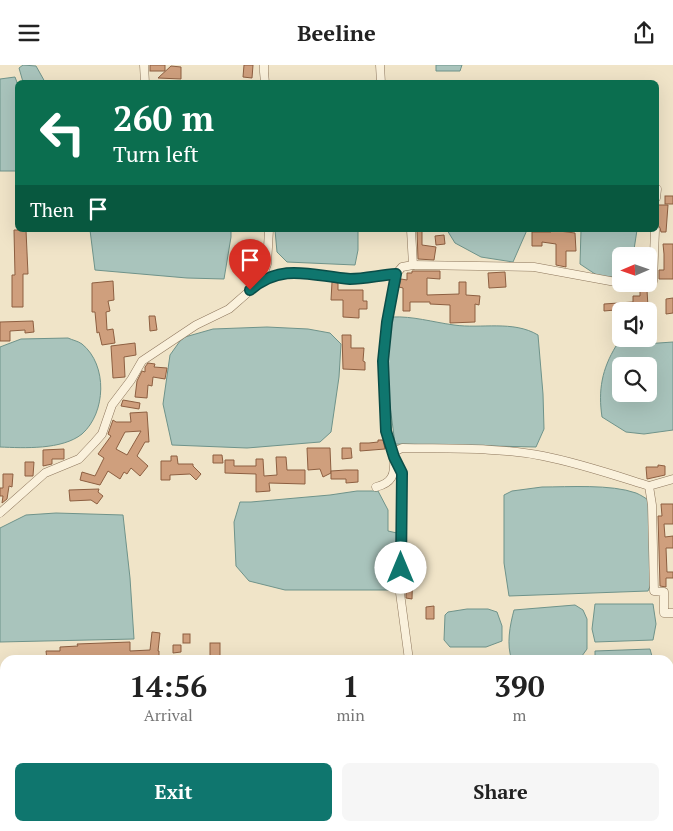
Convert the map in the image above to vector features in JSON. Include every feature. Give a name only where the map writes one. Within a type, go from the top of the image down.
[{"type":"street","points":[[144,65],[145,80]]},
{"type":"street","points":[[264,65],[265,80]]},
{"type":"street","points":[[380,65],[381,80]]},
{"type":"street","points":[[261,281],[267,264],[269,232]]},
{"type":"street","points":[[411,232],[413,265]]},
{"type":"street","points":[[654,247],[655,232]]},
{"type":"street","points":[[408,655],[400,593],[402,473],[386,431],[383,361],[387,322],[396,274],[402,267],[413,265],[534,267],[612,281]]},
{"type":"street","points":[[0,513],[46,473],[79,459],[95,442],[102,434],[112,405],[131,380],[142,361],[196,325],[229,309],[261,281],[273,275],[296,273],[351,279],[396,274]]},
{"type":"street","points":[[376,487],[386,485],[392,478],[394,454],[402,448],[470,449],[541,456],[581,464],[649,486],[673,479]]},
{"type":"street","points":[[649,486],[654,591],[664,592],[664,613],[673,613]]},
{"type":"water","points":[[23,65],[36,66],[44,80],[22,80],[19,68]]},
{"type":"water","points":[[436,65],[462,65],[460,71],[436,71]]},
{"type":"water","points":[[15,77],[16,80],[15,171],[0,171],[0,79]]},
{"type":"water","points":[[90,232],[231,232],[224,279],[187,278],[95,270]]},
{"type":"water","points":[[275,232],[358,232],[358,250],[355,265],[287,262],[277,252]]},
{"type":"water","points":[[448,232],[526,232],[513,262],[481,257],[455,243]]},
{"type":"water","points":[[581,232],[637,232],[634,247],[612,247],[612,277],[601,278],[580,264]]},
{"type":"water","points":[[392,317],[415,318],[464,326],[508,326],[528,330],[538,335],[544,429],[536,447],[395,444],[387,365],[387,349]]},
{"type":"water","points":[[267,327],[308,329],[330,333],[341,344],[339,377],[331,432],[320,442],[247,448],[172,445],[163,404],[170,355],[180,341],[185,337],[213,329]]},
{"type":"water","points":[[68,338],[82,344],[90,353],[100,376],[99,402],[96,414],[90,425],[82,434],[64,443],[42,447],[0,447],[0,347],[21,339]]},
{"type":"water","points":[[673,342],[673,430],[644,434],[626,432],[602,417],[602,380],[615,347],[657,347],[657,343]]},
{"type":"water","points":[[542,487],[615,488],[636,493],[650,501],[651,584],[648,591],[509,596],[504,563],[504,495],[512,491]]},
{"type":"water","points":[[357,491],[378,491],[388,510],[388,531],[397,533],[398,590],[285,590],[249,581],[236,566],[234,522],[240,502]]},
{"type":"water","points":[[56,513],[123,515],[134,639],[0,642],[0,528],[26,515]]},
{"type":"water","points":[[595,604],[653,604],[656,624],[653,640],[595,642],[592,629]]},
{"type":"water","points":[[575,605],[583,610],[587,619],[587,649],[583,655],[510,655],[510,628],[514,610]]},
{"type":"water","points":[[467,609],[488,609],[497,612],[502,626],[502,641],[486,647],[450,647],[444,640],[445,615],[448,612]]},
{"type":"water","points":[[650,649],[652,655],[595,655],[595,651]]},
{"type":"building","points":[[150,65],[165,65],[165,71],[150,71]]},
{"type":"building","points":[[244,65],[253,65],[252,78],[243,77]]},
{"type":"building","points":[[171,66],[181,67],[181,79],[158,78]]},
{"type":"building","points":[[665,196],[673,196],[673,204],[665,204]]},
{"type":"building","points":[[659,205],[668,205],[666,232],[661,232]]},
{"type":"building","points":[[14,230],[15,232],[26,232],[28,274],[23,274],[23,307],[12,307],[12,275],[15,275]]},
{"type":"building","points":[[417,232],[422,232],[422,245],[436,247],[434,260],[418,259]]},
{"type":"building","points":[[532,232],[575,233],[576,251],[566,251],[566,267],[556,265],[556,244],[542,242],[542,246],[532,246]]},
{"type":"building","points":[[444,235],[445,244],[436,245],[435,236]]},
{"type":"building","points":[[663,244],[673,244],[673,279],[659,279],[659,270],[664,270]]},
{"type":"building","points":[[412,271],[440,271],[440,279],[427,278],[427,295],[459,294],[459,282],[466,282],[466,295],[480,296],[479,305],[475,304],[475,322],[450,323],[450,305],[410,302],[410,311],[403,311],[403,288],[399,287],[401,279],[407,280],[407,273],[412,273]]},
{"type":"building","points":[[505,272],[506,287],[489,288],[488,273]]},
{"type":"building","points":[[113,281],[114,300],[108,301],[110,311],[106,312],[107,330],[113,329],[115,343],[102,345],[99,332],[97,333],[95,312],[92,312],[92,283]]},
{"type":"building","points":[[332,282],[338,283],[338,290],[363,290],[363,301],[367,301],[367,309],[359,309],[359,318],[343,317],[343,300],[331,300]]},
{"type":"building","points":[[640,293],[647,293],[648,302],[633,302],[633,296],[640,296]]},
{"type":"building","points":[[673,298],[673,313],[666,314],[666,299]]},
{"type":"building","points":[[612,303],[612,310],[604,311],[604,304]]},
{"type":"building","points":[[149,316],[155,316],[157,330],[150,331]]},
{"type":"building","points":[[33,321],[34,332],[25,333],[25,330],[10,331],[10,341],[0,341],[0,322]]},
{"type":"building","points":[[342,335],[351,335],[351,348],[364,348],[363,361],[365,362],[365,370],[343,369]]},
{"type":"building","points":[[135,343],[136,355],[124,357],[125,377],[113,378],[111,346]]},
{"type":"building","points":[[148,363],[155,364],[154,367],[167,368],[165,379],[153,377],[152,386],[148,385],[147,398],[135,397],[137,381],[142,371],[145,372],[145,367]]},
{"type":"building","points":[[123,400],[140,403],[139,409],[121,406]]},
{"type":"building","points":[[147,412],[149,442],[145,442],[137,456],[148,466],[140,476],[131,468],[127,474],[124,472],[120,479],[108,471],[100,485],[80,480],[82,472],[95,476],[104,458],[98,454],[111,436],[108,434],[113,420],[116,422],[131,422],[130,413]],"holes":[[[141,431],[127,455],[116,449],[125,432]]]},
{"type":"building","points":[[378,440],[383,440],[385,449],[360,451],[360,443],[378,442]]},
{"type":"building","points":[[307,448],[330,448],[331,473],[323,477],[320,469],[308,470]]},
{"type":"building","points":[[342,448],[351,448],[352,458],[342,459]]},
{"type":"building","points":[[64,449],[64,459],[52,459],[52,464],[43,466],[43,450]]},
{"type":"building","points":[[213,455],[222,455],[223,463],[213,463]]},
{"type":"building","points":[[171,456],[177,456],[178,464],[193,464],[201,474],[196,480],[190,474],[170,475],[170,480],[161,480],[161,461],[171,461]]},
{"type":"building","points":[[276,457],[286,457],[287,470],[305,470],[305,484],[269,483],[270,491],[256,492],[256,474],[225,473],[225,460],[234,460],[234,466],[256,466],[256,459],[263,459],[264,476],[277,475]]},
{"type":"building","points":[[25,462],[34,462],[33,476],[25,476]]},
{"type":"building","points":[[658,465],[665,466],[665,475],[647,479],[646,467],[658,467]]},
{"type":"building","points":[[358,470],[358,482],[346,483],[346,479],[331,479],[331,471]]},
{"type":"building","points":[[3,474],[13,474],[12,487],[9,486],[7,499],[2,503],[3,496],[0,496],[0,488],[3,488]]},
{"type":"building","points":[[99,489],[98,492],[103,496],[97,504],[91,500],[70,501],[69,490]]},
{"type":"building","points":[[661,504],[673,504],[673,524],[664,524],[665,537],[673,536],[673,548],[666,548],[667,572],[673,572],[673,578],[666,578],[666,587],[660,586],[658,516],[662,516]]},
{"type":"building","points":[[422,553],[422,564],[413,564],[412,599],[406,598],[406,554]]},
{"type":"building","points":[[434,606],[434,619],[426,619],[426,607]]},
{"type":"building","points":[[152,632],[160,633],[159,655],[46,655],[46,651],[60,651],[60,647],[78,646],[77,644],[130,642],[130,651],[150,650]]},
{"type":"building","points":[[183,634],[190,634],[190,643],[183,643]]},
{"type":"building","points":[[210,643],[220,643],[220,655],[210,655]]},
{"type":"building","points":[[173,645],[181,645],[181,652],[173,653]]},
{"type":"route","points":[[250,290],[261,281],[273,275],[296,273],[351,279],[396,274],[387,322],[383,361],[386,431],[394,457],[402,473],[401,568]]}]
